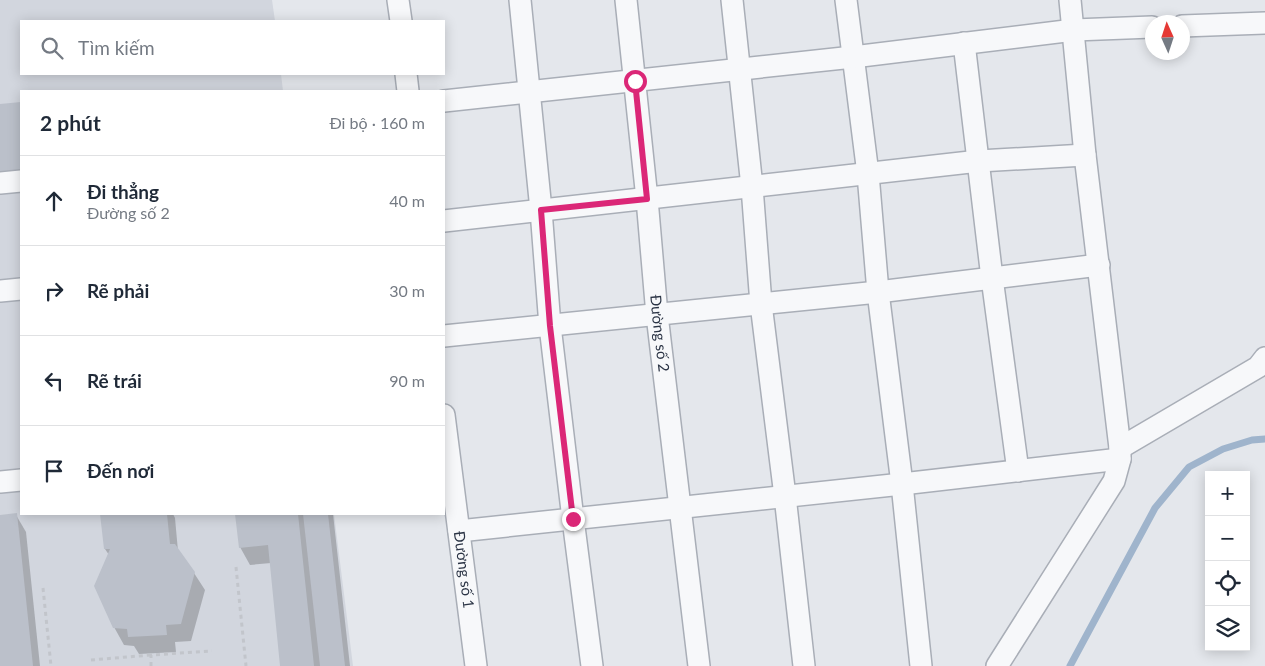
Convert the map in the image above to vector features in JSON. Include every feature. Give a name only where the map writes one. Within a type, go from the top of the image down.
[{"type":"street","points":[[398,0],[400,20]]},
{"type":"street","points":[[520,0],[541,210],[550,326],[592,666]]},
{"type":"street","name":"Đường số 2","points":[[626,0],[657,315],[699,666]]},
{"type":"street","points":[[732,0],[752,187],[761,304],[804,666]]},
{"type":"street","points":[[846,0],[868,174],[878,292],[902,484],[920,666]]},
{"type":"street","points":[[997,666],[1114,480],[1120,454],[1070,0]]},
{"type":"street","points":[[1190,26],[1265,23]]},
{"type":"street","points":[[445,101],[853,57],[1074,30],[1145,27]]},
{"type":"street","points":[[964,43],[992,278],[1018,471]]},
{"type":"street","points":[[406,75],[408,90]]},
{"type":"street","points":[[445,221],[979,161],[1086,155]]},
{"type":"street","points":[[0,183],[20,181]]},
{"type":"street","points":[[445,336],[878,292],[1099,265]]},
{"type":"street","points":[[0,291],[20,289]]},
{"type":"street","points":[[459,531],[1018,471],[1120,454],[1263,367]]},
{"type":"street","name":"Đường số 1","points":[[445,423],[476,666]]},
{"type":"street","points":[[0,482],[20,480]]},
{"type":"path","points":[[236,567],[246,666]]},
{"type":"path","points":[[43,588],[51,666]]},
{"type":"path","points":[[91,660],[212,651]]},
{"type":"path","points":[[151,656],[151,666]]},
{"type":"shaded area","points":[[0,0],[272,0],[275,20],[20,20],[20,75],[281,75],[283,90],[20,90],[20,515],[334,515],[353,666],[0,666]]},
{"type":"building","points":[[20,102],[20,170],[0,172],[0,104]]},
{"type":"building","points":[[17,513],[33,666],[0,666],[0,515]]},
{"type":"building","points":[[100,515],[167,515],[170,544],[175,544],[195,572],[181,624],[166,625],[167,635],[128,637],[127,629],[113,628],[94,586],[110,549],[104,549]]},
{"type":"building","points":[[235,515],[298,515],[314,666],[280,666],[268,545],[239,548]]},
{"type":"building","points":[[303,515],[328,515],[345,666],[320,666]]},
{"type":"waterway","points":[[1070,666],[1155,508],[1189,467],[1223,449],[1252,440],[1265,439]]},
{"type":"route","points":[[573,519],[550,326],[541,210],[647,199],[635,81]]}]
